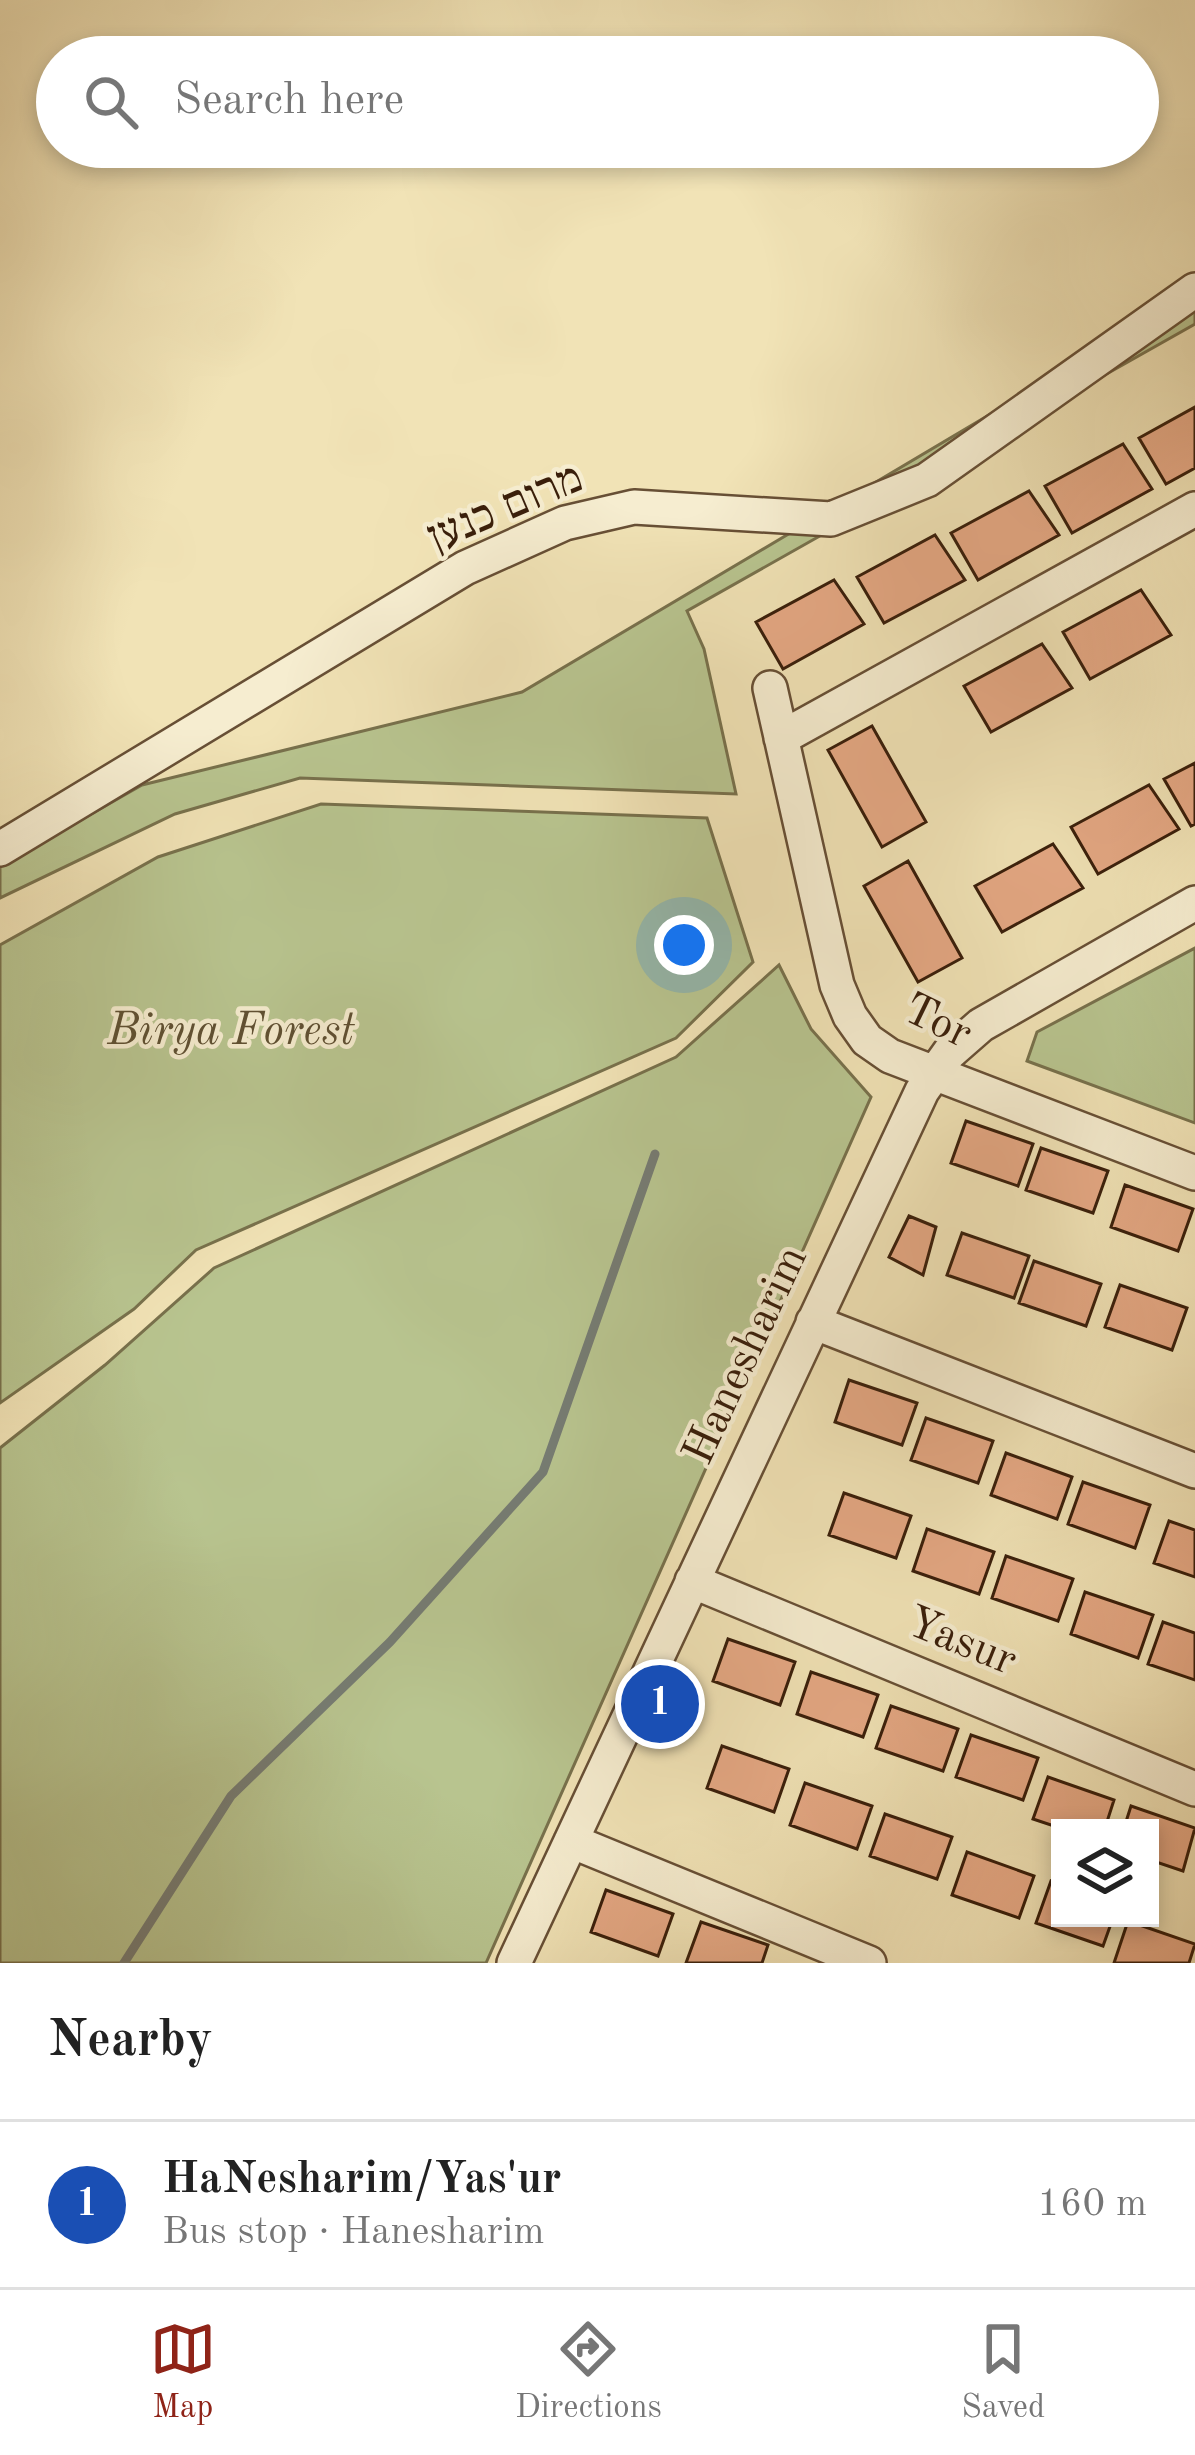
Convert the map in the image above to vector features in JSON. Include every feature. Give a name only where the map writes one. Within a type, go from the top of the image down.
[{"type":"street","name":"מרום כנען","points":[[0,850],[465,568],[566,523],[634,507],[831,519],[927,480],[1195,290]]},
{"type":"street","points":[[781,738],[1195,509]]},
{"type":"street","name":"Tor","points":[[770,688],[837,985],[867,1040],[934,1075],[1195,1173]]},
{"type":"street","name":"Hanesharim","points":[[514,1963],[898,1137],[934,1075],[949,1053],[981,1025],[1195,903]]},
{"type":"street","points":[[812,1322],[1195,1471]]},
{"type":"street","name":"Yasur","points":[[692,1581],[1195,1789]]},
{"type":"street","points":[[571,1841],[869,1963]]},
{"type":"green space","points":[[1195,298],[1195,324],[687,611],[704,649],[736,794],[300,778],[175,814],[0,898],[0,866],[142,785],[522,692],[1097,351]]},
{"type":"green space","name":"Birya Forest","points":[[321,804],[707,818],[753,962],[676,1038],[196,1250],[134,1309],[0,1403],[0,945],[158,857]]},
{"type":"green space","points":[[1195,948],[1195,1123],[1027,1061],[1037,1032]]},
{"type":"green space","points":[[779,965],[811,1029],[871,1097],[486,1963],[0,1963],[0,1448],[105,1365],[214,1268],[676,1057]]},
{"type":"building","points":[[1195,407],[1195,468],[1166,484],[1139,438]]},
{"type":"building","points":[[1123,444],[1152,489],[1072,533],[1045,486]]},
{"type":"building","points":[[1029,491],[1059,535],[978,580],[951,533]]},
{"type":"building","points":[[935,535],[965,580],[884,623],[857,577]]},
{"type":"building","points":[[834,580],[864,624],[783,669],[756,622]]},
{"type":"building","points":[[1141,590],[1171,635],[1090,679],[1063,632]]},
{"type":"building","points":[[1042,644],[1072,688],[991,732],[964,686]]},
{"type":"building","points":[[872,726],[926,822],[882,847],[828,750]]},
{"type":"building","points":[[1195,763],[1195,824],[1191,826],[1164,779]]},
{"type":"building","points":[[1149,785],[1179,829],[1098,874],[1071,827]]},
{"type":"building","points":[[1053,844],[1083,888],[1002,932],[975,886]]},
{"type":"building","points":[[908,861],[962,958],[918,982],[864,886]]},
{"type":"building","points":[[966,1121],[1033,1144],[1018,1186],[951,1163]]},
{"type":"building","points":[[1041,1148],[1108,1171],[1093,1213],[1026,1190]]},
{"type":"building","points":[[1125,1185],[1193,1209],[1178,1251],[1111,1227]]},
{"type":"building","points":[[909,1216],[936,1227],[923,1275],[889,1257]]},
{"type":"building","points":[[962,1233],[1029,1256],[1014,1298],[947,1275]]},
{"type":"building","points":[[1034,1261],[1101,1284],[1086,1326],[1019,1303]]},
{"type":"building","points":[[1120,1285],[1187,1308],[1172,1350],[1105,1327]]},
{"type":"building","points":[[849,1380],[917,1403],[902,1445],[835,1422]]},
{"type":"building","points":[[926,1418],[993,1441],[978,1483],[911,1460]]},
{"type":"building","points":[[1006,1453],[1072,1477],[1057,1519],[991,1495]]},
{"type":"building","points":[[1083,1482],[1150,1505],[1135,1548],[1068,1524]]},
{"type":"building","points":[[844,1493],[911,1516],[896,1558],[829,1535]]},
{"type":"building","points":[[1169,1521],[1195,1530],[1195,1577],[1154,1563]]},
{"type":"building","points":[[927,1529],[994,1552],[979,1594],[913,1571]]},
{"type":"building","points":[[1006,1556],[1073,1579],[1058,1621],[992,1598]]},
{"type":"building","points":[[1085,1592],[1153,1615],[1138,1658],[1071,1634]]},
{"type":"building","points":[[1163,1622],[1195,1633],[1195,1680],[1148,1664]]},
{"type":"building","points":[[728,1639],[795,1662],[780,1705],[713,1681]]},
{"type":"building","points":[[811,1672],[878,1695],[863,1737],[797,1714]]},
{"type":"building","points":[[891,1706],[958,1729],[943,1771],[876,1748]]},
{"type":"building","points":[[971,1735],[1038,1758],[1023,1800],[956,1777]]},
{"type":"building","points":[[722,1746],[789,1769],[774,1812],[707,1788]]},
{"type":"building","points":[[1048,1777],[1114,1800],[1108,1819],[1051,1819],[1051,1825],[1033,1819]]},
{"type":"building","points":[[805,1783],[872,1806],[857,1849],[790,1825]]},
{"type":"building","points":[[1131,1806],[1195,1828],[1183,1871],[1159,1863],[1159,1819],[1127,1819]]},
{"type":"building","points":[[885,1814],[952,1837],[937,1879],[870,1856]]},
{"type":"building","points":[[967,1852],[1034,1876],[1019,1918],[952,1895]]},
{"type":"building","points":[[1051,1881],[1051,1927],[1110,1927],[1103,1946],[1036,1923]]},
{"type":"building","points":[[606,1890],[673,1914],[658,1956],[591,1932]]},
{"type":"building","points":[[701,1922],[768,1945],[762,1963],[686,1963]]},
{"type":"building","points":[[1126,1927],[1145,1927],[1195,1944],[1189,1963],[1114,1963]]},
{"type":"waterway","points":[[124,1963],[231,1796],[390,1642],[543,1472],[655,1154]]},
{"type":"place","name":"HaNesharim/Yas'ur","points":[[660,1704]]}]
